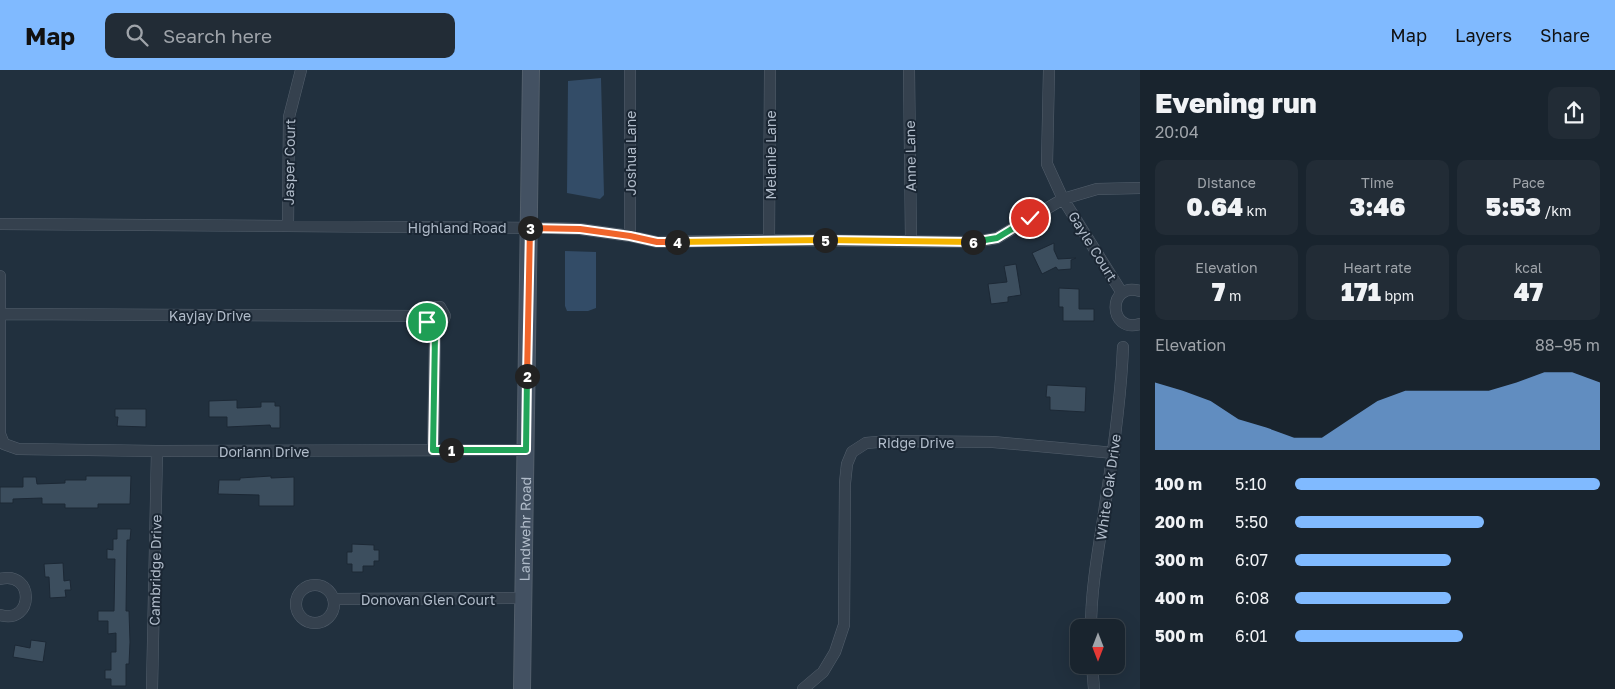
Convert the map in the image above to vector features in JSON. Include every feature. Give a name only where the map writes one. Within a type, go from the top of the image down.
[{"type":"main road","name":"Landwehr Road","points":[[522,689],[531,70]]},
{"type":"street","name":"Jasper Court","points":[[288,226],[289,117],[301,70]]},
{"type":"street","name":"Joshua Lane","points":[[630,70],[630,236]]},
{"type":"street","name":"Melanie Lane","points":[[769,240],[770,70]]},
{"type":"street","name":"Anne Lane","points":[[909,70],[910,241]]},
{"type":"street","name":"Gayle Court","points":[[1049,70],[1047,164],[1063,199],[1122,293]]},
{"type":"street","name":"Highland Road","points":[[0,224],[580,229],[657,242],[769,240],[975,242],[997,238],[1063,199],[1097,189],[1140,188]]},
{"type":"street","points":[[0,276],[1,437]]},
{"type":"street","name":"Gayle Court","points":[[1140,291],[1133,290],[1122,293],[1115,304],[1117,316],[1126,324],[1140,324]]},
{"type":"street","name":"Kayjay Drive","points":[[0,314],[419,316],[429,307],[440,307],[445,316],[440,327],[432,331]]},
{"type":"street","points":[[419,316],[427,322],[435,335],[433,450]]},
{"type":"street","name":"White Oak Drive","points":[[1092,619],[1091,598],[1114,453],[1124,346]]},
{"type":"street","name":"Doriann Drive","points":[[1,437],[18,449],[157,451],[526,450]]},
{"type":"street","name":"Ridge Drive","points":[[803,689],[823,672],[835,652],[844,626],[845,483],[847,464],[852,452],[866,443],[888,440],[992,442],[1114,453]]},
{"type":"street","name":"Cambridge Drive","points":[[152,689],[157,451]]},
{"type":"street","points":[[0,579],[17,580],[24,587],[27,597],[24,606],[17,614],[7,617],[0,615]]},
{"type":"street","name":"Donovan Glen Court","points":[[333,600],[523,598]]},
{"type":"street","points":[[1093,674],[1094,689]]},
{"type":"water","points":[[601,78],[604,195],[600,199],[567,193],[568,81]]},
{"type":"water","points":[[565,251],[596,252],[596,308],[588,311],[567,311],[565,306]]},
{"type":"building","points":[[1054,243],[1054,250],[1058,259],[1076,258],[1071,260],[1071,269],[1058,270],[1056,267],[1042,274],[1032,253]]},
{"type":"building","points":[[1016,264],[1021,295],[1008,297],[1008,302],[991,304],[988,284],[1007,282],[1004,266]]},
{"type":"building","points":[[1059,288],[1079,289],[1079,309],[1094,309],[1094,321],[1063,321],[1063,307],[1059,307]]},
{"type":"building","points":[[1047,385],[1086,387],[1085,412],[1050,410],[1050,397],[1046,397]]},
{"type":"building","points":[[237,400],[237,408],[261,407],[261,402],[275,402],[275,406],[280,406],[280,428],[271,428],[270,425],[227,427],[227,417],[209,417],[209,401]]},
{"type":"building","points":[[115,409],[146,409],[146,427],[117,426],[118,417],[115,417]]},
{"type":"building","points":[[86,476],[131,476],[130,504],[98,504],[98,508],[65,508],[65,504],[42,504],[42,498],[13,499],[13,503],[0,503],[0,487],[23,487],[23,477],[36,477],[37,484],[65,483],[65,480],[86,480]]},
{"type":"building","points":[[271,476],[271,478],[294,477],[294,506],[259,506],[259,495],[218,494],[219,480],[240,480],[240,478]]},
{"type":"building","points":[[117,529],[131,529],[130,540],[127,540],[126,611],[129,611],[130,642],[129,664],[126,664],[126,686],[111,686],[111,679],[105,679],[105,670],[111,670],[111,652],[116,652],[116,633],[108,634],[108,621],[98,621],[98,611],[114,611],[115,559],[107,559],[107,549],[113,550],[113,539],[117,539]]},
{"type":"building","points":[[352,544],[374,545],[374,550],[379,550],[379,561],[374,561],[374,566],[363,566],[363,572],[352,572],[352,564],[347,564],[347,552],[352,552]]},
{"type":"building","points":[[63,563],[64,581],[70,580],[71,590],[65,590],[66,597],[50,598],[49,577],[45,577],[44,564]]},
{"type":"building","points":[[31,640],[46,642],[43,662],[13,657],[15,645],[30,648]]},
{"type":"route","points":[[427,322],[435,335],[433,450],[526,450],[530,228],[580,229],[657,242],[769,240],[975,242],[997,238],[1030,218]]}]
